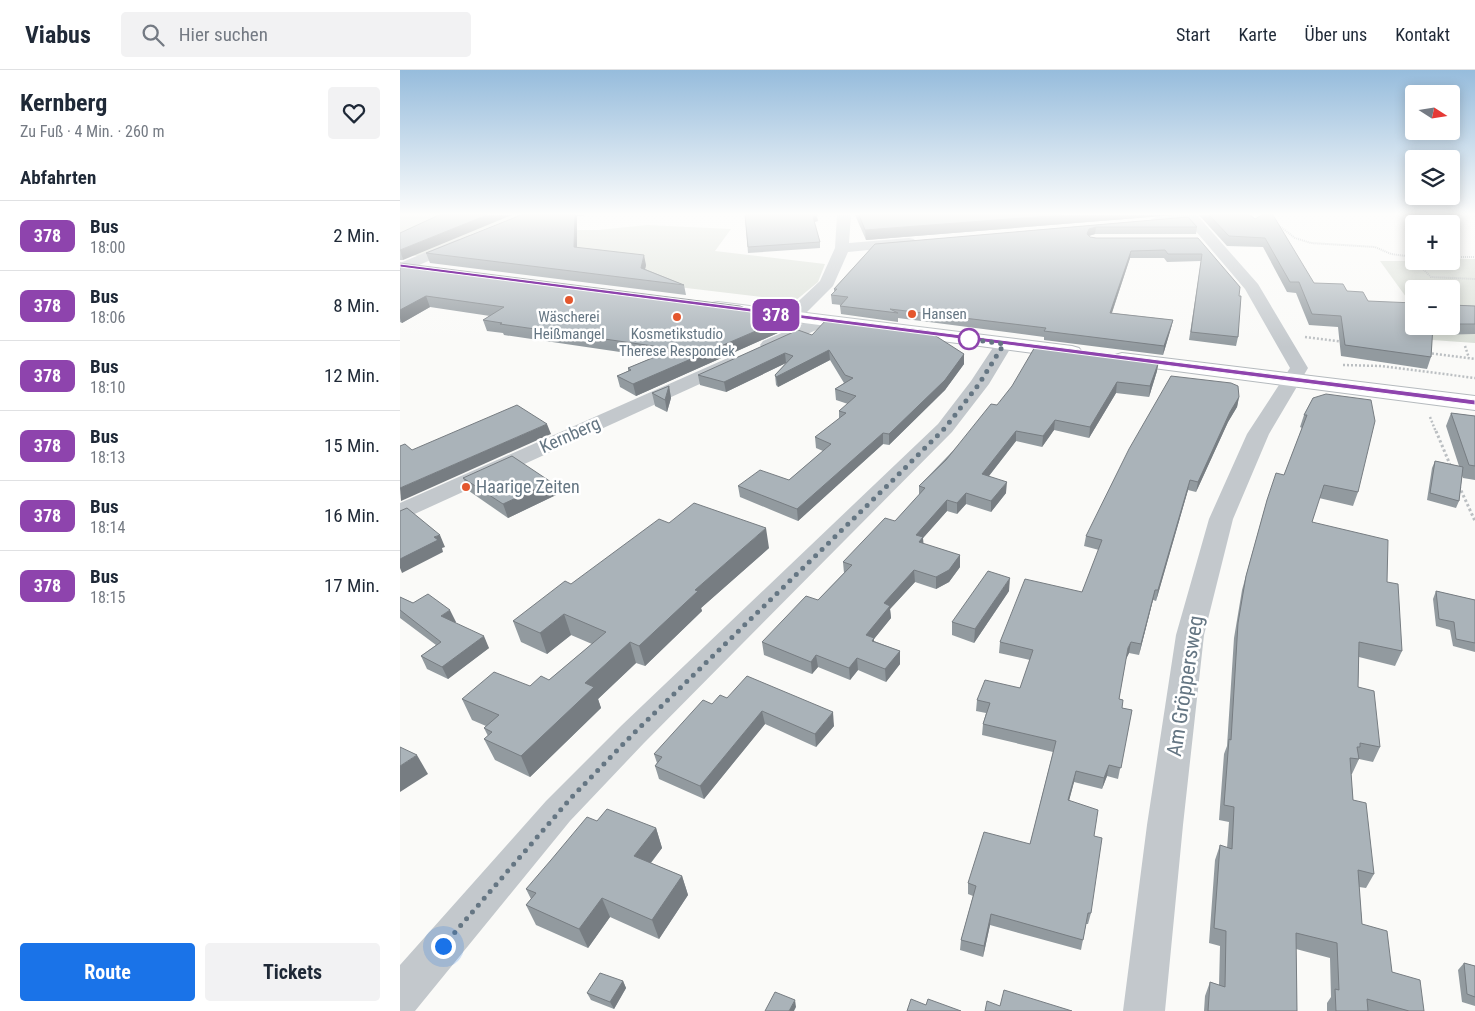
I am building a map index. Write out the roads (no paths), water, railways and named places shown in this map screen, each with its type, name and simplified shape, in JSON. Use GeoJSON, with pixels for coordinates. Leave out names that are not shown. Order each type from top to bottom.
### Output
{"type":"FeatureCollection","features":[{"type":"Feature","properties":{"kind":"main road"},"geometry":{"type":"LineString","coordinates":[[403,266],[442,271]]}},
{"type":"Feature","properties":{"kind":"main road"},"geometry":{"type":"LineString","coordinates":[[704,305],[1086,354]]}},
{"type":"Feature","properties":{"kind":"main road"},"geometry":{"type":"LineString","coordinates":[[1106,356],[1475,403]]}},
{"type":"Feature","properties":{"kind":"street"},"geometry":{"type":"LineString","coordinates":[[403,266],[420,259]]}},
{"type":"Feature","properties":{"kind":"street"},"geometry":{"type":"LineString","coordinates":[[792,317],[827,283],[837,259]]}},
{"type":"Feature","properties":{"kind":"street"},"geometry":{"type":"LineString","coordinates":[[1223,259],[1252,287],[1299,368],[1292,380]]}},
{"type":"Feature","properties":{"kind":"street","name":"Kernberg"},"geometry":{"type":"LineString","coordinates":[[400,512],[821,320]]}},
{"type":"Feature","properties":{"kind":"street"},"geometry":{"type":"LineString","coordinates":[[400,996],[558,811],[633,734],[945,428],[979,384],[1004,344]]}},
{"type":"Feature","properties":{"kind":"street","name":"Am Gröppersweg"},"geometry":{"type":"LineString","coordinates":[[1144,1011],[1165,825],[1190,635],[1221,519],[1258,434],[1292,380]]}},
{"type":"Feature","properties":{"kind":"place","name":"Wäscherei Heißmangel"},"geometry":{"type":"Point","coordinates":[569,300]}},
{"type":"Feature","properties":{"kind":"place","name":"Hansen"},"geometry":{"type":"Point","coordinates":[912,314]}},
{"type":"Feature","properties":{"kind":"place","name":"Kosmetikstudio Therese Respondek"},"geometry":{"type":"Point","coordinates":[677,317]}},
{"type":"Feature","properties":{"kind":"place","name":"Haarige Zeiten"},"geometry":{"type":"Point","coordinates":[466,487]}}]}
